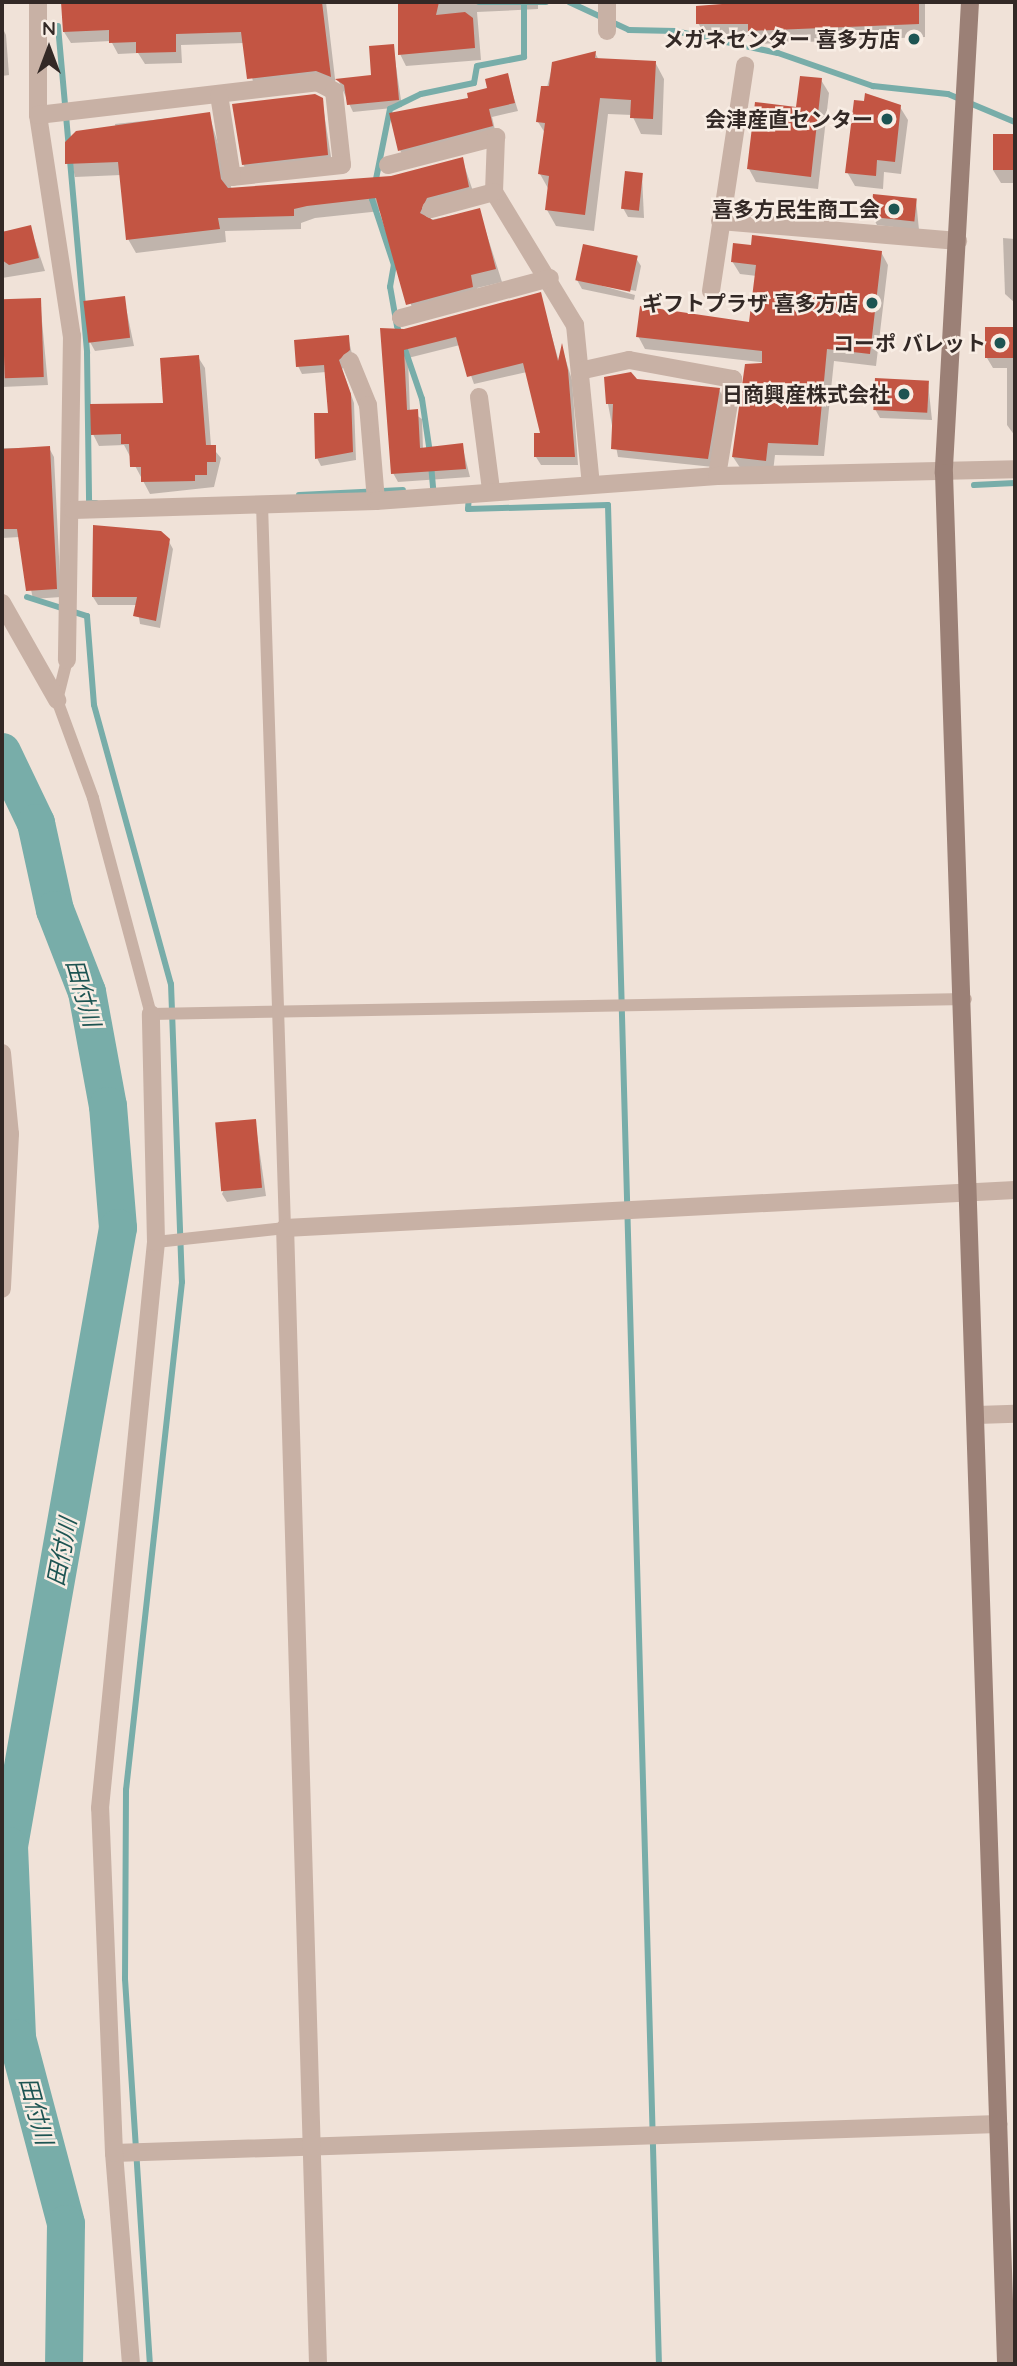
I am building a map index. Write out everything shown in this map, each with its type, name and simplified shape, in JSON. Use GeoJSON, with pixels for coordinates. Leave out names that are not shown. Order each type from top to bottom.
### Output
{"type":"FeatureCollection","features":[{"type":"Feature","properties":{"kind":"street"},"geometry":{"type":"LineString","coordinates":[[37,2],[38,115],[72,336],[73,510],[68,660]]}},
{"type":"Feature","properties":{"kind":"street"},"geometry":{"type":"LineString","coordinates":[[607,2],[607,31]]}},
{"type":"Feature","properties":{"kind":"street"},"geometry":{"type":"LineString","coordinates":[[970,2],[944,473],[966,999],[977,1415],[1007,2124],[1006,2364]]}},
{"type":"Feature","properties":{"kind":"street"},"geometry":{"type":"LineString","coordinates":[[711,291],[745,66]]}},
{"type":"Feature","properties":{"kind":"street"},"geometry":{"type":"LineString","coordinates":[[38,115],[219,95],[328,85],[337,103],[342,166],[232,177],[219,95]]}},
{"type":"Feature","properties":{"kind":"street"},"geometry":{"type":"LineString","coordinates":[[388,165],[496,136],[494,192],[550,278],[575,325],[584,370],[591,484]]}},
{"type":"Feature","properties":{"kind":"street"},"geometry":{"type":"LineString","coordinates":[[431,209],[494,192]]}},
{"type":"Feature","properties":{"kind":"street"},"geometry":{"type":"LineString","coordinates":[[720,221],[958,241]]}},
{"type":"Feature","properties":{"kind":"street"},"geometry":{"type":"LineString","coordinates":[[401,318],[550,278]]}},
{"type":"Feature","properties":{"kind":"street"},"geometry":{"type":"LineString","coordinates":[[584,370],[629,360],[733,379],[717,476]]}},
{"type":"Feature","properties":{"kind":"street"},"geometry":{"type":"LineString","coordinates":[[350,361],[369,405],[376,501]]}},
{"type":"Feature","properties":{"kind":"street"},"geometry":{"type":"LineString","coordinates":[[479,397],[491,490]]}},
{"type":"Feature","properties":{"kind":"street"},"geometry":{"type":"LineString","coordinates":[[73,510],[376,501],[491,490],[717,476],[944,473],[1015,469]]}},
{"type":"Feature","properties":{"kind":"street"},"geometry":{"type":"LineString","coordinates":[[2,603],[57,700]]}},
{"type":"Feature","properties":{"kind":"street"},"geometry":{"type":"LineString","coordinates":[[131,2364],[114,2153],[102,1746],[156,1242],[151,1014]]}},
{"type":"Feature","properties":{"kind":"street"},"geometry":{"type":"LineString","coordinates":[[2,1053],[10,1134],[2,1289]]}},
{"type":"Feature","properties":{"kind":"street"},"geometry":{"type":"LineString","coordinates":[[318,2364],[285,1228],[1015,1190]]}},
{"type":"Feature","properties":{"kind":"street"},"geometry":{"type":"LineString","coordinates":[[977,1415],[1015,1414]]}},
{"type":"Feature","properties":{"kind":"street"},"geometry":{"type":"LineString","coordinates":[[114,2153],[310,2144],[1007,2124]]}},
{"type":"Feature","properties":{"kind":"lane"},"geometry":{"type":"LineString","coordinates":[[156,1242],[285,1228],[275,1014],[261,506]]}},
{"type":"Feature","properties":{"kind":"lane"},"geometry":{"type":"LineString","coordinates":[[68,660],[57,700],[93,798],[151,1014],[275,1014],[966,999]]}},
{"type":"Feature","properties":{"kind":"building"},"geometry":{"type":"Polygon","coordinates":[[[61,2],[322,2],[331,77],[316,71],[247,79],[241,32],[176,34],[176,52],[136,53],[136,42],[109,43],[109,30],[63,32],[61,2]]]}},
{"type":"Feature","properties":{"kind":"building"},"geometry":{"type":"Polygon","coordinates":[[[398,2],[439,2],[436,15],[465,12],[473,18],[475,48],[398,55],[398,2]]]}},
{"type":"Feature","properties":{"kind":"building"},"geometry":{"type":"Polygon","coordinates":[[[748,2],[919,2],[919,24],[748,31],[748,24],[696,24],[696,6],[748,2]]]}},
{"type":"Feature","properties":{"kind":"building"},"geometry":{"type":"Polygon","coordinates":[[[394,44],[399,100],[347,105],[344,85],[335,79],[371,75],[369,46],[394,44]]]}},
{"type":"Feature","properties":{"kind":"building"},"geometry":{"type":"Polygon","coordinates":[[[596,51],[595,58],[656,61],[653,119],[630,118],[631,100],[600,98],[585,215],[545,210],[549,176],[538,174],[545,123],[536,122],[541,86],[549,86],[552,62],[596,51]]]}},
{"type":"Feature","properties":{"kind":"building"},"geometry":{"type":"Polygon","coordinates":[[[508,73],[515,103],[489,109],[493,126],[398,151],[389,113],[468,98],[467,93],[487,88],[485,79],[508,73]]]}},
{"type":"Feature","properties":{"kind":"building"},"geometry":{"type":"Polygon","coordinates":[[[800,76],[822,78],[811,177],[747,169],[755,102],[796,107],[800,76]]]}},
{"type":"Feature","properties":{"kind":"building"},"geometry":{"type":"Polygon","coordinates":[[[865,93],[901,105],[895,162],[877,160],[876,176],[845,173],[854,100],[864,101],[865,93]]]}},
{"type":"Feature","properties":{"kind":"building"},"geometry":{"type":"Polygon","coordinates":[[[315,94],[323,98],[328,155],[242,165],[232,104],[315,94]]]}},
{"type":"Feature","properties":{"kind":"building"},"geometry":{"type":"Polygon","coordinates":[[[210,112],[221,179],[228,188],[391,176],[463,157],[469,187],[427,198],[420,213],[433,220],[480,208],[496,269],[471,275],[473,287],[406,305],[376,198],[307,206],[294,209],[294,216],[218,218],[220,229],[126,240],[118,162],[65,164],[65,142],[76,131],[210,112]]]}},
{"type":"Feature","properties":{"kind":"building"},"geometry":{"type":"Polygon","coordinates":[[[993,134],[1015,134],[1015,170],[993,170],[993,134]]]}},
{"type":"Feature","properties":{"kind":"building"},"geometry":{"type":"Polygon","coordinates":[[[625,171],[643,173],[639,211],[621,209],[625,171]]]}},
{"type":"Feature","properties":{"kind":"building"},"geometry":{"type":"Polygon","coordinates":[[[873,194],[917,199],[914,221],[871,217],[873,194]]]}},
{"type":"Feature","properties":{"kind":"building"},"geometry":{"type":"Polygon","coordinates":[[[31,225],[39,258],[9,265],[2,260],[2,232],[31,225]]]}},
{"type":"Feature","properties":{"kind":"building"},"geometry":{"type":"Polygon","coordinates":[[[752,235],[882,251],[870,354],[827,349],[818,445],[768,443],[766,461],[732,457],[745,364],[762,363],[762,351],[636,337],[640,306],[749,322],[756,265],[731,262],[733,243],[751,245],[752,235]]]}},
{"type":"Feature","properties":{"kind":"building"},"geometry":{"type":"Polygon","coordinates":[[[583,244],[638,256],[630,292],[575,280],[583,244]]]}},
{"type":"Feature","properties":{"kind":"building"},"geometry":{"type":"Polygon","coordinates":[[[541,292],[558,361],[562,343],[568,370],[575,457],[534,457],[534,433],[540,433],[523,363],[467,377],[456,337],[404,350],[407,410],[418,409],[420,448],[463,443],[466,469],[391,474],[380,328],[404,329],[541,292]]]}},
{"type":"Feature","properties":{"kind":"building"},"geometry":{"type":"Polygon","coordinates":[[[125,296],[130,338],[88,343],[83,301],[125,296]]]}},
{"type":"Feature","properties":{"kind":"building"},"geometry":{"type":"Polygon","coordinates":[[[41,298],[44,377],[5,378],[2,299],[41,298]]]}},
{"type":"Feature","properties":{"kind":"building","name":"コーポ バレット"},"geometry":{"type":"Polygon","coordinates":[[[985,327],[1015,327],[1015,358],[985,358],[985,327]]]}},
{"type":"Feature","properties":{"kind":"building"},"geometry":{"type":"Polygon","coordinates":[[[349,335],[350,350],[339,360],[351,394],[353,452],[315,459],[314,413],[328,413],[324,365],[296,367],[294,340],[349,335]]]}},
{"type":"Feature","properties":{"kind":"building"},"geometry":{"type":"Polygon","coordinates":[[[199,355],[206,445],[216,445],[216,462],[207,462],[207,475],[195,475],[195,481],[141,482],[141,467],[130,467],[129,444],[121,444],[121,434],[91,435],[90,404],[163,403],[160,358],[199,355]]]}},
{"type":"Feature","properties":{"kind":"building"},"geometry":{"type":"Polygon","coordinates":[[[631,372],[637,379],[720,388],[708,459],[611,449],[613,404],[606,404],[604,377],[631,372]]]}},
{"type":"Feature","properties":{"kind":"building"},"geometry":{"type":"Polygon","coordinates":[[[875,378],[929,381],[927,413],[873,410],[875,378]]]}},
{"type":"Feature","properties":{"kind":"building"},"geometry":{"type":"Polygon","coordinates":[[[50,446],[57,589],[26,591],[17,529],[2,529],[2,449],[50,446]]]}},
{"type":"Feature","properties":{"kind":"building"},"geometry":{"type":"Polygon","coordinates":[[[93,525],[161,531],[170,539],[156,621],[133,616],[137,597],[92,597],[93,525]]]}},
{"type":"Feature","properties":{"kind":"building"},"geometry":{"type":"Polygon","coordinates":[[[256,1119],[262,1188],[221,1191],[215,1123],[256,1119]]]}},
{"type":"Feature","properties":{"kind":"waterway"},"geometry":{"type":"LineString","coordinates":[[479,2],[546,2]]}},
{"type":"Feature","properties":{"kind":"waterway"},"geometry":{"type":"LineString","coordinates":[[569,2],[629,30],[675,31],[778,53],[873,86],[948,94],[1015,122]]}},
{"type":"Feature","properties":{"kind":"waterway"},"geometry":{"type":"LineString","coordinates":[[430,453],[422,399],[397,326],[390,287],[394,265],[372,199],[390,109],[421,94],[474,83],[477,66],[524,57],[524,4]]}},
{"type":"Feature","properties":{"kind":"waterway"},"geometry":{"type":"LineString","coordinates":[[58,26],[87,353],[89,503],[96,503]]}},
{"type":"Feature","properties":{"kind":"waterway"},"geometry":{"type":"LineString","coordinates":[[431,464],[433,489]]}},
{"type":"Feature","properties":{"kind":"waterway"},"geometry":{"type":"LineString","coordinates":[[974,485],[1015,483]]}},
{"type":"Feature","properties":{"kind":"waterway"},"geometry":{"type":"LineString","coordinates":[[299,495],[403,490]]}},
{"type":"Feature","properties":{"kind":"waterway"},"geometry":{"type":"LineString","coordinates":[[469,495],[468,509],[608,505],[659,2364]]}},
{"type":"Feature","properties":{"kind":"waterway"},"geometry":{"type":"LineString","coordinates":[[27,597],[87,616],[94,705],[171,984],[182,1282],[126,1790],[125,1979],[150,2364]]}},
{"type":"Feature","properties":{"kind":"waterway","name":"田付川"},"geometry":{"type":"LineString","coordinates":[[2,752],[36,823],[55,910],[87,992],[108,1106],[118,1228],[9,1846],[17,2038],[66,2224],[64,2364]]}},
{"type":"Feature","properties":{"kind":"place","name":"メガネセンター 喜多方店"},"geometry":{"type":"Point","coordinates":[914,39]}},
{"type":"Feature","properties":{"kind":"place","name":"会津産直センター"},"geometry":{"type":"Point","coordinates":[887,119]}},
{"type":"Feature","properties":{"kind":"place","name":"喜多方民生商工会"},"geometry":{"type":"Point","coordinates":[894,209]}},
{"type":"Feature","properties":{"kind":"place","name":"ギフトプラザ 喜多方店"},"geometry":{"type":"Point","coordinates":[872,303]}},
{"type":"Feature","properties":{"kind":"place","name":"コーポ バレット"},"geometry":{"type":"Point","coordinates":[1000,343]}},
{"type":"Feature","properties":{"kind":"place","name":"日商興産株式会社"},"geometry":{"type":"Point","coordinates":[904,394]}}]}
